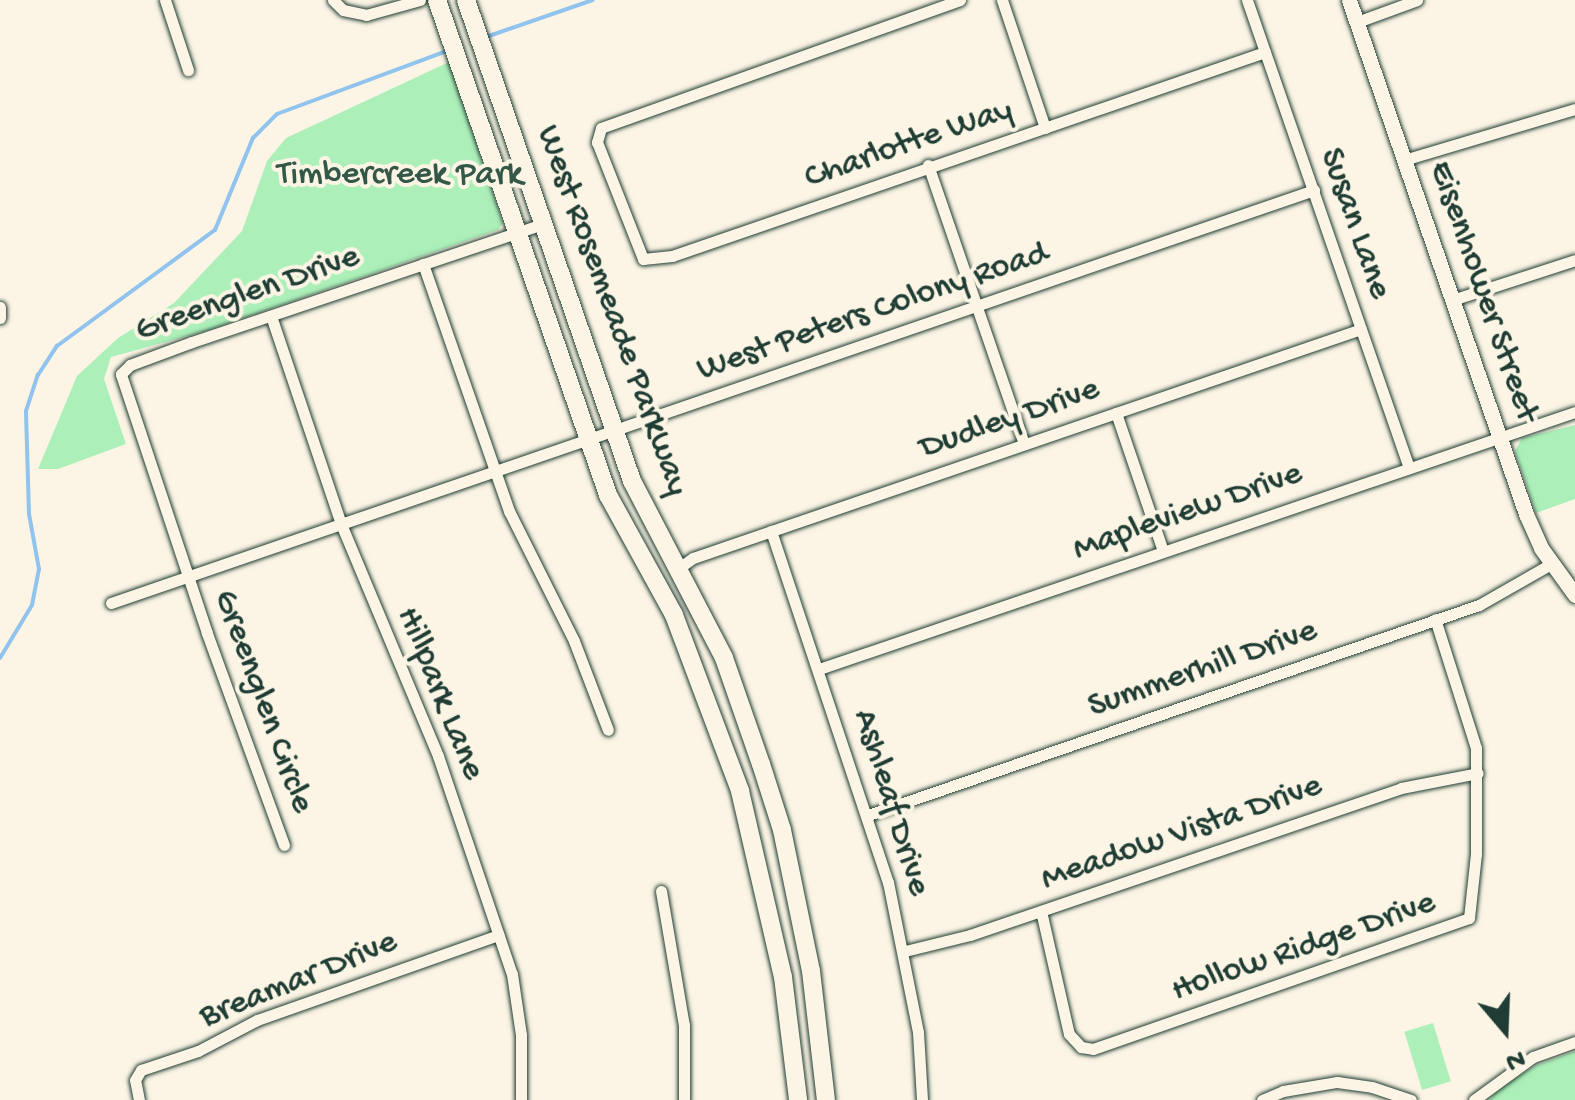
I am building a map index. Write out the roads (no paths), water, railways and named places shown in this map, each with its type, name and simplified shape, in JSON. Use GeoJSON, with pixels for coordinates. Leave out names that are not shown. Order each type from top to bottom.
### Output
{"type":"FeatureCollection","features":[{"type":"Feature","properties":{"kind":"main road","name":"West Rosemeade Parkway"},"geometry":{"type":"LineString","coordinates":[[466,0],[632,481],[724,658],[782,830],[816,997],[826,1100]]}},
{"type":"Feature","properties":{"kind":"main road","name":"West Rosemeade Parkway"},"geometry":{"type":"LineString","coordinates":[[438,4],[588,440],[622,528],[688,649],[740,791],[783,977],[798,1100]]}},
{"type":"Feature","properties":{"kind":"street"},"geometry":{"type":"LineString","coordinates":[[165,0],[188,70]]}},
{"type":"Feature","properties":{"kind":"street"},"geometry":{"type":"LineString","coordinates":[[333,0],[344,10],[366,15],[420,0]]}},
{"type":"Feature","properties":{"kind":"street","name":"Charlotte Way"},"geometry":{"type":"LineString","coordinates":[[960,0],[600,128],[597,142],[635,248],[643,259],[656,260],[1265,52]]}},
{"type":"Feature","properties":{"kind":"street"},"geometry":{"type":"LineString","coordinates":[[1002,0],[1044,128]]}},
{"type":"Feature","properties":{"kind":"street","name":"Susan Lane"},"geometry":{"type":"LineString","coordinates":[[1247,0],[1408,466]]}},
{"type":"Feature","properties":{"kind":"street","name":"Eisenhower Street"},"geometry":{"type":"LineString","coordinates":[[1349,0],[1526,514],[1550,564],[1575,595]]}},
{"type":"Feature","properties":{"kind":"street"},"geometry":{"type":"LineString","coordinates":[[1356,22],[1417,0]]}},
{"type":"Feature","properties":{"kind":"street"},"geometry":{"type":"LineString","coordinates":[[1404,160],[1575,108]]}},
{"type":"Feature","properties":{"kind":"street"},"geometry":{"type":"LineString","coordinates":[[928,166],[1024,444]]}},
{"type":"Feature","properties":{"kind":"street","name":"West Peters Colony Road"},"geometry":{"type":"LineString","coordinates":[[111,604],[1314,190]]}},
{"type":"Feature","properties":{"kind":"street","name":"Greenglen Drive"},"geometry":{"type":"LineString","coordinates":[[188,578],[121,374],[130,365],[543,224]]}},
{"type":"Feature","properties":{"kind":"street"},"geometry":{"type":"LineString","coordinates":[[1452,300],[1575,260]]}},
{"type":"Feature","properties":{"kind":"street"},"geometry":{"type":"LineString","coordinates":[[423,264],[519,535],[574,641],[608,730]]}},
{"type":"Feature","properties":{"kind":"street"},"geometry":{"type":"LineString","coordinates":[[0,307],[0,317]]}},
{"type":"Feature","properties":{"kind":"street","name":"Hillpark Lane"},"geometry":{"type":"LineString","coordinates":[[271,316],[341,524],[438,756],[499,935],[518,997],[521,1100]]}},
{"type":"Feature","properties":{"kind":"street","name":"Dudley Drive"},"geometry":{"type":"LineString","coordinates":[[679,568],[693,558],[1361,329]]}},
{"type":"Feature","properties":{"kind":"street","name":"Mapleview Drive"},"geometry":{"type":"LineString","coordinates":[[819,669],[1575,412]]}},
{"type":"Feature","properties":{"kind":"street"},"geometry":{"type":"LineString","coordinates":[[1116,414],[1163,551]]}},
{"type":"Feature","properties":{"kind":"street","name":"Ashleaf Drive"},"geometry":{"type":"LineString","coordinates":[[771,531],[868,814],[905,951],[918,1032],[922,1100]]}},
{"type":"Feature","properties":{"kind":"street","name":"Summerhill Drive"},"geometry":{"type":"LineString","coordinates":[[868,814],[1498,596],[1550,564]]}},
{"type":"Feature","properties":{"kind":"street","name":"Greenglen Circle"},"geometry":{"type":"LineString","coordinates":[[188,578],[284,845]]}},
{"type":"Feature","properties":{"kind":"street","name":"Hollow Ridge Drive"},"geometry":{"type":"LineString","coordinates":[[1041,912],[1069,1034],[1081,1047],[1093,1049],[1469,918],[1476,854],[1478,773],[1472,732],[1435,619]]}},
{"type":"Feature","properties":{"kind":"street","name":"Meadow Vista Drive"},"geometry":{"type":"LineString","coordinates":[[905,951],[942,944],[1041,912],[1401,788],[1478,773]]}},
{"type":"Feature","properties":{"kind":"street"},"geometry":{"type":"LineString","coordinates":[[661,891],[684,1025],[684,1100]]}},
{"type":"Feature","properties":{"kind":"street","name":"Breamar Drive"},"geometry":{"type":"LineString","coordinates":[[137,1096],[134,1080],[140,1070],[198,1051],[257,1020],[499,935]]}},
{"type":"Feature","properties":{"kind":"street"},"geometry":{"type":"LineString","coordinates":[[1474,1100],[1533,1057],[1575,1042]]}},
{"type":"Feature","properties":{"kind":"street"},"geometry":{"type":"LineString","coordinates":[[1262,1100],[1282,1091],[1337,1082],[1372,1086],[1411,1100]]}},
{"type":"Feature","properties":{"kind":"waterway"},"geometry":{"type":"LineString","coordinates":[[483,38],[593,0]]}},
{"type":"Feature","properties":{"kind":"waterway"},"geometry":{"type":"LineString","coordinates":[[0,658],[32,605],[39,569],[29,514],[26,411],[38,375],[57,346],[215,230],[253,138],[277,114],[446,51]]}},
{"type":"Feature","properties":{"kind":"park label","name":"Timbercreek Park"},"geometry":{"type":"Point","coordinates":[400,176]}}]}
